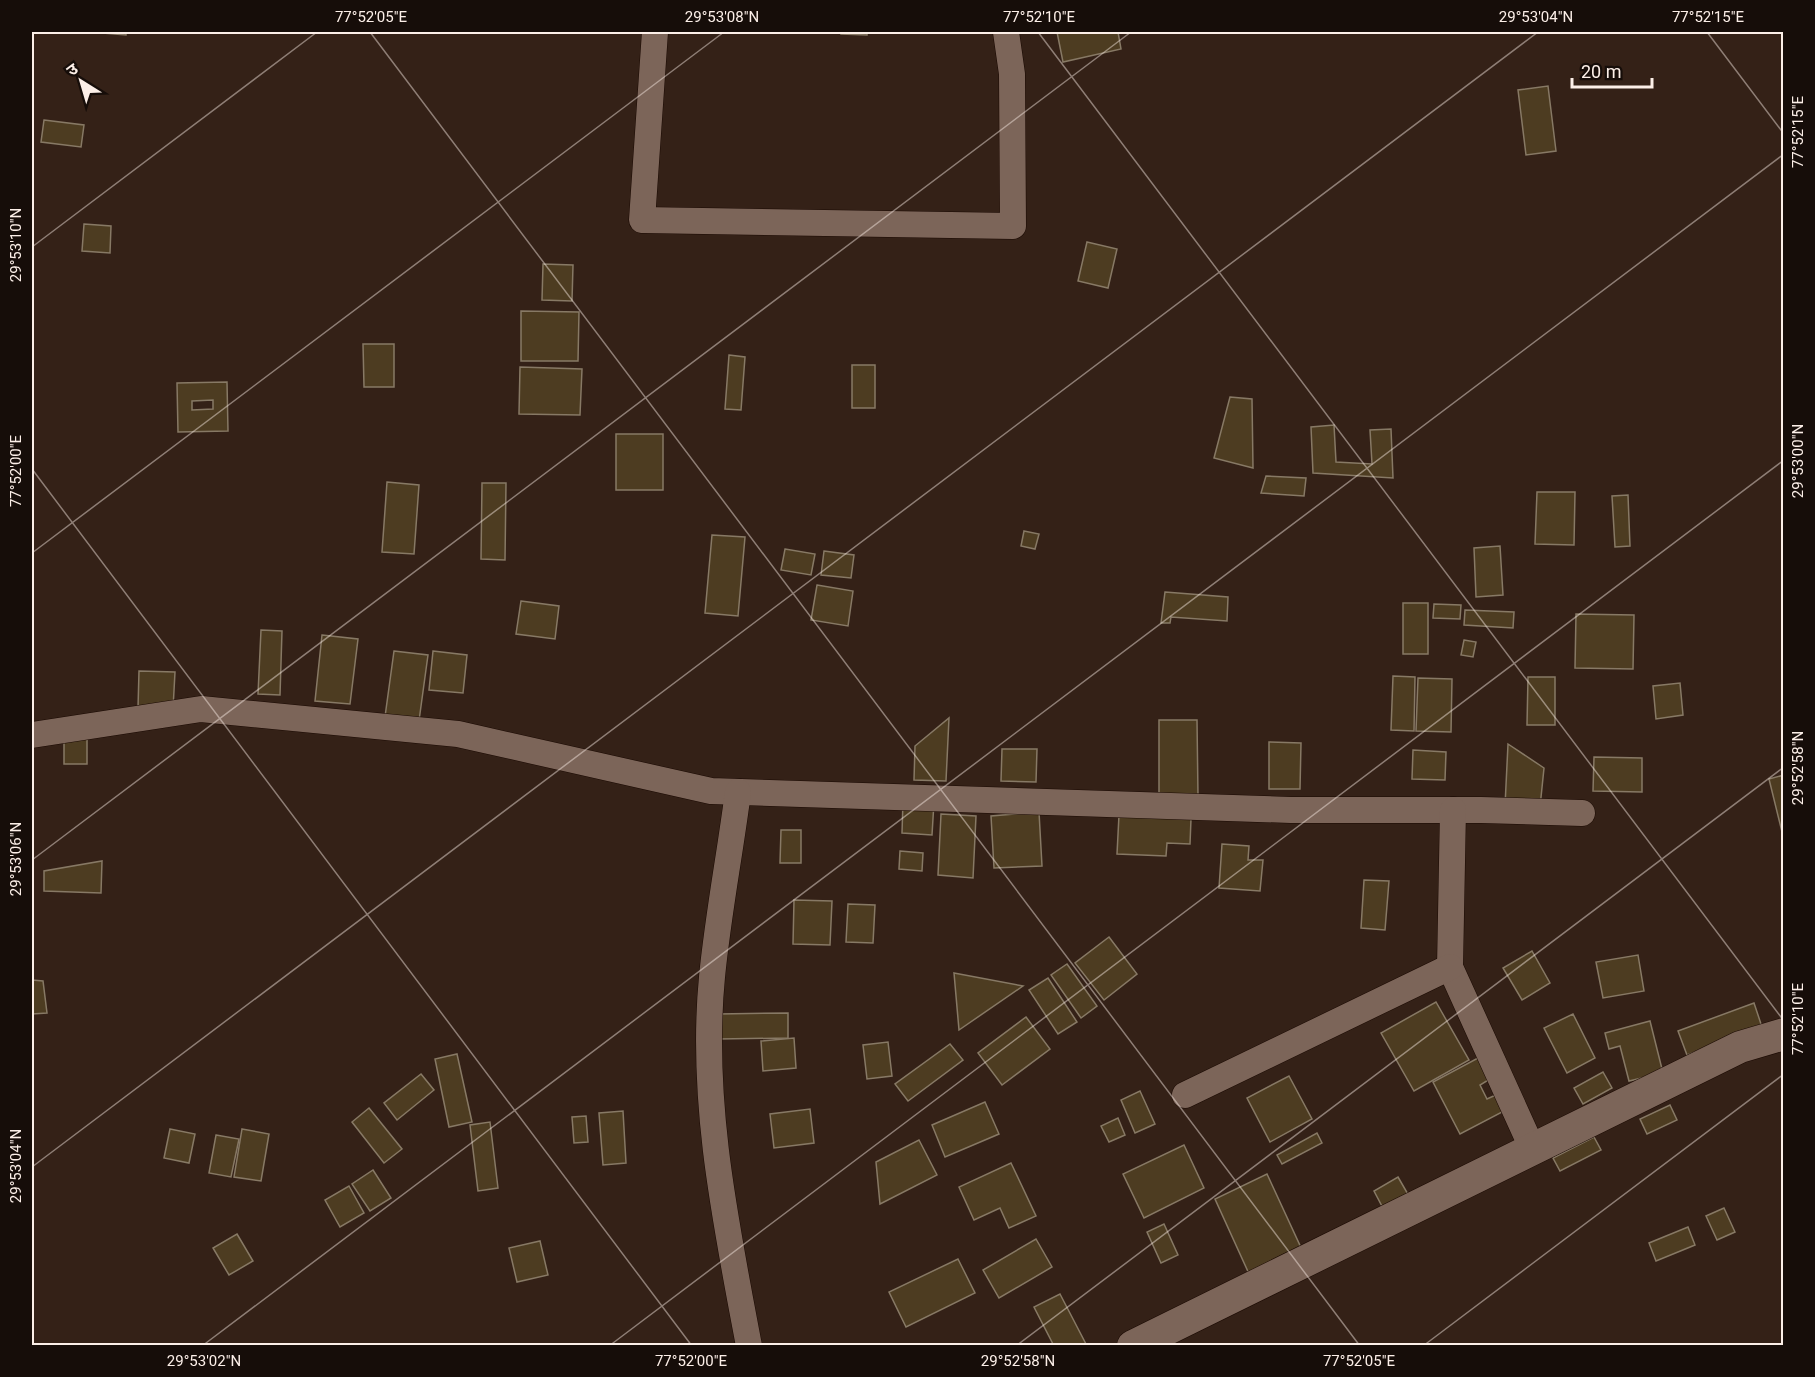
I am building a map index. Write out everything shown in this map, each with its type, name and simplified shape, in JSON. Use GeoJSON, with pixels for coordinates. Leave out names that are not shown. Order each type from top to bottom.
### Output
{"type":"FeatureCollection","features":[{"type":"Feature","properties":{"kind":"street"},"geometry":{"type":"LineString","coordinates":[[655,32],[642,220],[1013,226],[1012,74],[1006,32]]}},
{"type":"Feature","properties":{"kind":"street"},"geometry":{"type":"LineString","coordinates":[[32,735],[201,709],[458,734],[711,791],[1291,810],[1582,813]]}},
{"type":"Feature","properties":{"kind":"street"},"geometry":{"type":"LineString","coordinates":[[738,792],[712,978],[710,1072],[717,1177],[749,1346]]}},
{"type":"Feature","properties":{"kind":"street"},"geometry":{"type":"LineString","coordinates":[[1453,810],[1450,967],[1533,1150]]}},
{"type":"Feature","properties":{"kind":"street"},"geometry":{"type":"LineString","coordinates":[[1185,1095],[1450,967]]}},
{"type":"Feature","properties":{"kind":"street"},"geometry":{"type":"LineString","coordinates":[[1132,1346],[1740,1047],[1784,1034]]}},
{"type":"Feature","properties":{"kind":"building"},"geometry":{"type":"Polygon","coordinates":[[[90,32],[126,32],[126,35],[90,32]]]}},
{"type":"Feature","properties":{"kind":"building"},"geometry":{"type":"Polygon","coordinates":[[[841,32],[867,32],[867,35],[841,34],[841,32]]]}},
{"type":"Feature","properties":{"kind":"building"},"geometry":{"type":"Polygon","coordinates":[[[1057,32],[1118,32],[1121,49],[1063,62],[1057,32]]]}},
{"type":"Feature","properties":{"kind":"building"},"geometry":{"type":"Polygon","coordinates":[[[1548,86],[1556,151],[1526,155],[1518,90],[1548,86]]]}},
{"type":"Feature","properties":{"kind":"building"},"geometry":{"type":"Polygon","coordinates":[[[44,120],[84,125],[81,147],[41,142],[44,120]]]}},
{"type":"Feature","properties":{"kind":"building"},"geometry":{"type":"Polygon","coordinates":[[[84,224],[111,226],[110,253],[82,251],[84,224]]]}},
{"type":"Feature","properties":{"kind":"building"},"geometry":{"type":"Polygon","coordinates":[[[1087,242],[1117,249],[1108,288],[1078,281],[1087,242]]]}},
{"type":"Feature","properties":{"kind":"building"},"geometry":{"type":"Polygon","coordinates":[[[543,264],[573,265],[572,301],[542,300],[543,264]]]}},
{"type":"Feature","properties":{"kind":"building"},"geometry":{"type":"Polygon","coordinates":[[[521,311],[579,312],[578,361],[521,361],[521,311]]]}},
{"type":"Feature","properties":{"kind":"building"},"geometry":{"type":"Polygon","coordinates":[[[363,344],[394,344],[394,387],[364,387],[363,344]]]}},
{"type":"Feature","properties":{"kind":"building"},"geometry":{"type":"Polygon","coordinates":[[[729,355],[745,357],[741,410],[725,409],[729,355]]]}},
{"type":"Feature","properties":{"kind":"building"},"geometry":{"type":"Polygon","coordinates":[[[852,365],[875,365],[875,408],[852,408],[852,365]]]}},
{"type":"Feature","properties":{"kind":"building"},"geometry":{"type":"Polygon","coordinates":[[[520,367],[582,369],[580,415],[519,414],[520,367]]]}},
{"type":"Feature","properties":{"kind":"building"},"geometry":{"type":"Polygon","coordinates":[[[227,382],[228,431],[178,432],[177,383],[227,382]],[[213,400],[192,401],[192,410],[213,409],[213,400]]]}},
{"type":"Feature","properties":{"kind":"building"},"geometry":{"type":"Polygon","coordinates":[[[1230,397],[1252,399],[1253,468],[1214,458],[1230,397]]]}},
{"type":"Feature","properties":{"kind":"building"},"geometry":{"type":"Polygon","coordinates":[[[1334,425],[1336,462],[1372,464],[1370,430],[1391,429],[1393,478],[1313,473],[1311,427],[1334,425]]]}},
{"type":"Feature","properties":{"kind":"building"},"geometry":{"type":"Polygon","coordinates":[[[616,434],[663,434],[663,490],[616,490],[616,434]]]}},
{"type":"Feature","properties":{"kind":"building"},"geometry":{"type":"Polygon","coordinates":[[[1266,476],[1306,478],[1304,496],[1261,493],[1266,476]]]}},
{"type":"Feature","properties":{"kind":"building"},"geometry":{"type":"Polygon","coordinates":[[[387,482],[419,485],[414,554],[382,552],[387,482]]]}},
{"type":"Feature","properties":{"kind":"building"},"geometry":{"type":"Polygon","coordinates":[[[482,483],[506,483],[505,560],[481,559],[482,483]]]}},
{"type":"Feature","properties":{"kind":"building"},"geometry":{"type":"Polygon","coordinates":[[[1537,492],[1575,492],[1574,545],[1535,544],[1537,492]]]}},
{"type":"Feature","properties":{"kind":"building"},"geometry":{"type":"Polygon","coordinates":[[[1628,495],[1630,546],[1615,547],[1612,496],[1628,495]]]}},
{"type":"Feature","properties":{"kind":"building"},"geometry":{"type":"Polygon","coordinates":[[[1024,531],[1039,534],[1035,549],[1021,546],[1024,531]]]}},
{"type":"Feature","properties":{"kind":"building"},"geometry":{"type":"Polygon","coordinates":[[[712,535],[745,537],[738,616],[705,613],[712,535]]]}},
{"type":"Feature","properties":{"kind":"building"},"geometry":{"type":"Polygon","coordinates":[[[1500,546],[1503,595],[1476,597],[1474,548],[1500,546]]]}},
{"type":"Feature","properties":{"kind":"building"},"geometry":{"type":"Polygon","coordinates":[[[785,549],[815,554],[811,575],[781,570],[785,549]]]}},
{"type":"Feature","properties":{"kind":"building"},"geometry":{"type":"Polygon","coordinates":[[[824,551],[854,555],[851,578],[821,575],[824,551]]]}},
{"type":"Feature","properties":{"kind":"building"},"geometry":{"type":"Polygon","coordinates":[[[817,585],[853,591],[848,626],[811,620],[817,585]]]}},
{"type":"Feature","properties":{"kind":"building"},"geometry":{"type":"Polygon","coordinates":[[[1165,592],[1228,597],[1227,621],[1171,617],[1170,623],[1161,623],[1165,592]]]}},
{"type":"Feature","properties":{"kind":"building"},"geometry":{"type":"Polygon","coordinates":[[[521,601],[559,606],[555,639],[516,634],[521,601]]]}},
{"type":"Feature","properties":{"kind":"building"},"geometry":{"type":"Polygon","coordinates":[[[1403,603],[1428,603],[1428,654],[1403,654],[1403,603]]]}},
{"type":"Feature","properties":{"kind":"building"},"geometry":{"type":"Polygon","coordinates":[[[1434,604],[1461,605],[1460,619],[1433,618],[1434,604]]]}},
{"type":"Feature","properties":{"kind":"building"},"geometry":{"type":"Polygon","coordinates":[[[1465,610],[1514,612],[1513,628],[1464,625],[1465,610]]]}},
{"type":"Feature","properties":{"kind":"building"},"geometry":{"type":"Polygon","coordinates":[[[1576,614],[1634,615],[1633,669],[1575,668],[1576,614]]]}},
{"type":"Feature","properties":{"kind":"building"},"geometry":{"type":"Polygon","coordinates":[[[261,630],[282,631],[280,695],[258,694],[261,630]]]}},
{"type":"Feature","properties":{"kind":"building"},"geometry":{"type":"Polygon","coordinates":[[[322,635],[358,639],[350,704],[315,701],[322,635]]]}},
{"type":"Feature","properties":{"kind":"building"},"geometry":{"type":"Polygon","coordinates":[[[1464,640],[1476,642],[1473,657],[1461,655],[1464,640]]]}},
{"type":"Feature","properties":{"kind":"building"},"geometry":{"type":"Polygon","coordinates":[[[394,651],[428,655],[418,728],[384,724],[394,651]]]}},
{"type":"Feature","properties":{"kind":"building"},"geometry":{"type":"Polygon","coordinates":[[[433,651],[467,655],[463,693],[429,690],[433,651]]]}},
{"type":"Feature","properties":{"kind":"building"},"geometry":{"type":"Polygon","coordinates":[[[139,671],[175,672],[173,709],[138,708],[139,671]]]}},
{"type":"Feature","properties":{"kind":"building"},"geometry":{"type":"Polygon","coordinates":[[[1393,676],[1415,677],[1414,731],[1391,730],[1393,676]]]}},
{"type":"Feature","properties":{"kind":"building"},"geometry":{"type":"Polygon","coordinates":[[[1528,677],[1555,677],[1555,725],[1527,725],[1528,677]]]}},
{"type":"Feature","properties":{"kind":"building"},"geometry":{"type":"Polygon","coordinates":[[[1418,678],[1452,679],[1451,732],[1416,731],[1418,678]]]}},
{"type":"Feature","properties":{"kind":"building"},"geometry":{"type":"Polygon","coordinates":[[[1680,683],[1683,715],[1656,719],[1653,686],[1680,683]]]}},
{"type":"Feature","properties":{"kind":"building"},"geometry":{"type":"Polygon","coordinates":[[[949,718],[946,781],[914,780],[915,746],[949,718]]]}},
{"type":"Feature","properties":{"kind":"building"},"geometry":{"type":"Polygon","coordinates":[[[1159,720],[1197,720],[1198,796],[1159,797],[1159,720]]]}},
{"type":"Feature","properties":{"kind":"building"},"geometry":{"type":"Polygon","coordinates":[[[64,733],[87,733],[87,764],[64,764],[64,733]]]}},
{"type":"Feature","properties":{"kind":"building"},"geometry":{"type":"Polygon","coordinates":[[[1269,742],[1301,743],[1300,789],[1269,789],[1269,742]]]}},
{"type":"Feature","properties":{"kind":"building"},"geometry":{"type":"Polygon","coordinates":[[[1508,744],[1544,768],[1540,807],[1505,806],[1508,744]]]}},
{"type":"Feature","properties":{"kind":"building"},"geometry":{"type":"Polygon","coordinates":[[[1002,749],[1037,749],[1036,782],[1001,781],[1002,749]]]}},
{"type":"Feature","properties":{"kind":"building"},"geometry":{"type":"Polygon","coordinates":[[[1413,750],[1446,752],[1445,780],[1412,779],[1413,750]]]}},
{"type":"Feature","properties":{"kind":"building"},"geometry":{"type":"Polygon","coordinates":[[[1594,757],[1642,758],[1642,792],[1593,791],[1594,757]]]}},
{"type":"Feature","properties":{"kind":"building"},"geometry":{"type":"Polygon","coordinates":[[[1784,775],[1784,836],[1783,836],[1769,779],[1784,775]]]}},
{"type":"Feature","properties":{"kind":"building"},"geometry":{"type":"Polygon","coordinates":[[[903,801],[934,802],[932,835],[902,833],[903,801]]]}},
{"type":"Feature","properties":{"kind":"building"},"geometry":{"type":"Polygon","coordinates":[[[1039,812],[1042,866],[994,868],[991,816],[1039,812]]]}},
{"type":"Feature","properties":{"kind":"building"},"geometry":{"type":"Polygon","coordinates":[[[941,814],[976,816],[973,878],[938,875],[941,814]]]}},
{"type":"Feature","properties":{"kind":"building"},"geometry":{"type":"Polygon","coordinates":[[[1119,815],[1191,819],[1190,844],[1167,843],[1166,856],[1117,854],[1119,815]]]}},
{"type":"Feature","properties":{"kind":"building"},"geometry":{"type":"Polygon","coordinates":[[[781,830],[801,830],[801,863],[780,863],[781,830]]]}},
{"type":"Feature","properties":{"kind":"building"},"geometry":{"type":"Polygon","coordinates":[[[1222,844],[1249,846],[1248,860],[1263,860],[1260,891],[1219,888],[1222,844]]]}},
{"type":"Feature","properties":{"kind":"building"},"geometry":{"type":"Polygon","coordinates":[[[900,851],[923,853],[922,871],[899,869],[900,851]]]}},
{"type":"Feature","properties":{"kind":"building"},"geometry":{"type":"Polygon","coordinates":[[[102,861],[101,893],[44,891],[44,871],[102,861]]]}},
{"type":"Feature","properties":{"kind":"building"},"geometry":{"type":"Polygon","coordinates":[[[1364,880],[1389,881],[1385,930],[1361,928],[1364,880]]]}},
{"type":"Feature","properties":{"kind":"building"},"geometry":{"type":"Polygon","coordinates":[[[794,900],[832,901],[830,945],[793,944],[794,900]]]}},
{"type":"Feature","properties":{"kind":"building"},"geometry":{"type":"Polygon","coordinates":[[[848,904],[875,905],[873,943],[846,942],[848,904]]]}},
{"type":"Feature","properties":{"kind":"building"},"geometry":{"type":"Polygon","coordinates":[[[1109,937],[1137,974],[1104,1000],[1075,963],[1109,937]]]}},
{"type":"Feature","properties":{"kind":"building"},"geometry":{"type":"Polygon","coordinates":[[[1532,951],[1550,983],[1522,1000],[1503,968],[1532,951]]]}},
{"type":"Feature","properties":{"kind":"building"},"geometry":{"type":"Polygon","coordinates":[[[1638,955],[1644,991],[1603,998],[1596,962],[1638,955]]]}},
{"type":"Feature","properties":{"kind":"building"},"geometry":{"type":"Polygon","coordinates":[[[1067,964],[1097,1006],[1081,1018],[1051,975],[1067,964]]]}},
{"type":"Feature","properties":{"kind":"building"},"geometry":{"type":"Polygon","coordinates":[[[954,973],[1023,986],[959,1030],[954,973]]]}},
{"type":"Feature","properties":{"kind":"building"},"geometry":{"type":"Polygon","coordinates":[[[1048,978],[1077,1022],[1058,1034],[1029,990],[1048,978]]]}},
{"type":"Feature","properties":{"kind":"building"},"geometry":{"type":"Polygon","coordinates":[[[32,980],[43,981],[47,1013],[32,1014],[32,980]]]}},
{"type":"Feature","properties":{"kind":"building"},"geometry":{"type":"Polygon","coordinates":[[[1436,1002],[1469,1060],[1414,1091],[1381,1033],[1436,1002]]]}},
{"type":"Feature","properties":{"kind":"building"},"geometry":{"type":"Polygon","coordinates":[[[1754,1003],[1762,1027],[1687,1055],[1678,1031],[1754,1003]]]}},
{"type":"Feature","properties":{"kind":"building"},"geometry":{"type":"Polygon","coordinates":[[[788,1013],[788,1038],[719,1039],[718,1014],[788,1013]]]}},
{"type":"Feature","properties":{"kind":"building"},"geometry":{"type":"Polygon","coordinates":[[[1573,1014],[1595,1058],[1567,1073],[1544,1028],[1573,1014]]]}},
{"type":"Feature","properties":{"kind":"building"},"geometry":{"type":"Polygon","coordinates":[[[1026,1017],[1050,1049],[1002,1085],[978,1053],[1026,1017]]]}},
{"type":"Feature","properties":{"kind":"building"},"geometry":{"type":"Polygon","coordinates":[[[1650,1021],[1663,1073],[1629,1081],[1620,1046],[1609,1049],[1605,1033],[1650,1021]]]}},
{"type":"Feature","properties":{"kind":"building"},"geometry":{"type":"Polygon","coordinates":[[[794,1038],[796,1068],[763,1071],[761,1041],[794,1038]]]}},
{"type":"Feature","properties":{"kind":"building"},"geometry":{"type":"Polygon","coordinates":[[[888,1042],[892,1076],[867,1079],[863,1045],[888,1042]]]}},
{"type":"Feature","properties":{"kind":"building"},"geometry":{"type":"Polygon","coordinates":[[[950,1044],[963,1060],[908,1101],[895,1084],[950,1044]]]}},
{"type":"Feature","properties":{"kind":"building"},"geometry":{"type":"Polygon","coordinates":[[[457,1054],[472,1122],[449,1127],[435,1059],[457,1054]]]}},
{"type":"Feature","properties":{"kind":"building"},"geometry":{"type":"Polygon","coordinates":[[[1478,1058],[1490,1079],[1480,1085],[1487,1099],[1498,1094],[1506,1110],[1460,1134],[1433,1082],[1478,1058]]]}},
{"type":"Feature","properties":{"kind":"building"},"geometry":{"type":"Polygon","coordinates":[[[1603,1072],[1612,1088],[1583,1104],[1574,1088],[1603,1072]]]}},
{"type":"Feature","properties":{"kind":"building"},"geometry":{"type":"Polygon","coordinates":[[[421,1074],[434,1090],[397,1120],[384,1103],[421,1074]]]}},
{"type":"Feature","properties":{"kind":"building"},"geometry":{"type":"Polygon","coordinates":[[[1289,1076],[1312,1119],[1270,1142],[1247,1098],[1289,1076]]]}},
{"type":"Feature","properties":{"kind":"building"},"geometry":{"type":"Polygon","coordinates":[[[1140,1091],[1155,1124],[1135,1133],[1121,1100],[1140,1091]]]}},
{"type":"Feature","properties":{"kind":"building"},"geometry":{"type":"Polygon","coordinates":[[[985,1102],[999,1134],[945,1157],[932,1125],[985,1102]]]}},
{"type":"Feature","properties":{"kind":"building"},"geometry":{"type":"Polygon","coordinates":[[[1670,1105],[1677,1120],[1647,1134],[1640,1119],[1670,1105]]]}},
{"type":"Feature","properties":{"kind":"building"},"geometry":{"type":"Polygon","coordinates":[[[369,1108],[402,1149],[384,1163],[352,1122],[369,1108]]]}},
{"type":"Feature","properties":{"kind":"building"},"geometry":{"type":"Polygon","coordinates":[[[810,1109],[814,1143],[774,1148],[770,1114],[810,1109]]]}},
{"type":"Feature","properties":{"kind":"building"},"geometry":{"type":"Polygon","coordinates":[[[623,1111],[626,1163],[603,1165],[599,1113],[623,1111]]]}},
{"type":"Feature","properties":{"kind":"building"},"geometry":{"type":"Polygon","coordinates":[[[586,1116],[588,1142],[574,1143],[572,1117],[586,1116]]]}},
{"type":"Feature","properties":{"kind":"building"},"geometry":{"type":"Polygon","coordinates":[[[1118,1118],[1125,1135],[1109,1142],[1101,1126],[1118,1118]]]}},
{"type":"Feature","properties":{"kind":"building"},"geometry":{"type":"Polygon","coordinates":[[[490,1122],[498,1188],[478,1191],[470,1125],[490,1122]]]}},
{"type":"Feature","properties":{"kind":"building"},"geometry":{"type":"Polygon","coordinates":[[[170,1129],[195,1134],[189,1163],[164,1158],[170,1129]]]}},
{"type":"Feature","properties":{"kind":"building"},"geometry":{"type":"Polygon","coordinates":[[[242,1129],[269,1134],[261,1181],[234,1177],[242,1129]]]}},
{"type":"Feature","properties":{"kind":"building"},"geometry":{"type":"Polygon","coordinates":[[[1317,1133],[1322,1143],[1282,1164],[1277,1155],[1317,1133]]]}},
{"type":"Feature","properties":{"kind":"building"},"geometry":{"type":"Polygon","coordinates":[[[216,1135],[239,1139],[231,1177],[209,1173],[216,1135]]]}},
{"type":"Feature","properties":{"kind":"building"},"geometry":{"type":"Polygon","coordinates":[[[1594,1137],[1601,1150],[1560,1171],[1553,1158],[1594,1137]]]}},
{"type":"Feature","properties":{"kind":"building"},"geometry":{"type":"Polygon","coordinates":[[[919,1140],[937,1175],[880,1204],[876,1162],[919,1140]]]}},
{"type":"Feature","properties":{"kind":"building"},"geometry":{"type":"Polygon","coordinates":[[[1184,1145],[1204,1188],[1144,1218],[1123,1174],[1184,1145]]]}},
{"type":"Feature","properties":{"kind":"building"},"geometry":{"type":"Polygon","coordinates":[[[1011,1163],[1036,1216],[1009,1228],[1000,1208],[974,1220],[959,1187],[1011,1163]]]}},
{"type":"Feature","properties":{"kind":"building"},"geometry":{"type":"Polygon","coordinates":[[[373,1170],[391,1198],[370,1211],[352,1184],[373,1170]]]}},
{"type":"Feature","properties":{"kind":"building"},"geometry":{"type":"Polygon","coordinates":[[[1267,1174],[1303,1252],[1250,1276],[1215,1199],[1267,1174]]]}},
{"type":"Feature","properties":{"kind":"building"},"geometry":{"type":"Polygon","coordinates":[[[1398,1177],[1409,1196],[1384,1210],[1374,1191],[1398,1177]]]}},
{"type":"Feature","properties":{"kind":"building"},"geometry":{"type":"Polygon","coordinates":[[[349,1186],[364,1213],[340,1227],[325,1200],[349,1186]]]}},
{"type":"Feature","properties":{"kind":"building"},"geometry":{"type":"Polygon","coordinates":[[[1724,1208],[1735,1232],[1717,1240],[1706,1216],[1724,1208]]]}},
{"type":"Feature","properties":{"kind":"building"},"geometry":{"type":"Polygon","coordinates":[[[1164,1224],[1178,1255],[1161,1263],[1147,1232],[1164,1224]]]}},
{"type":"Feature","properties":{"kind":"building"},"geometry":{"type":"Polygon","coordinates":[[[1688,1227],[1695,1245],[1656,1261],[1649,1243],[1688,1227]]]}},
{"type":"Feature","properties":{"kind":"building"},"geometry":{"type":"Polygon","coordinates":[[[237,1234],[253,1261],[229,1275],[213,1248],[237,1234]]]}},
{"type":"Feature","properties":{"kind":"building"},"geometry":{"type":"Polygon","coordinates":[[[1036,1239],[1052,1267],[999,1298],[983,1270],[1036,1239]]]}},
{"type":"Feature","properties":{"kind":"building"},"geometry":{"type":"Polygon","coordinates":[[[540,1241],[548,1275],[517,1282],[509,1248],[540,1241]]]}},
{"type":"Feature","properties":{"kind":"building"},"geometry":{"type":"Polygon","coordinates":[[[958,1259],[975,1293],[906,1327],[889,1292],[958,1259]]]}},
{"type":"Feature","properties":{"kind":"building"},"geometry":{"type":"Polygon","coordinates":[[[1060,1294],[1087,1346],[1054,1346],[1034,1307],[1060,1294]]]}}]}
